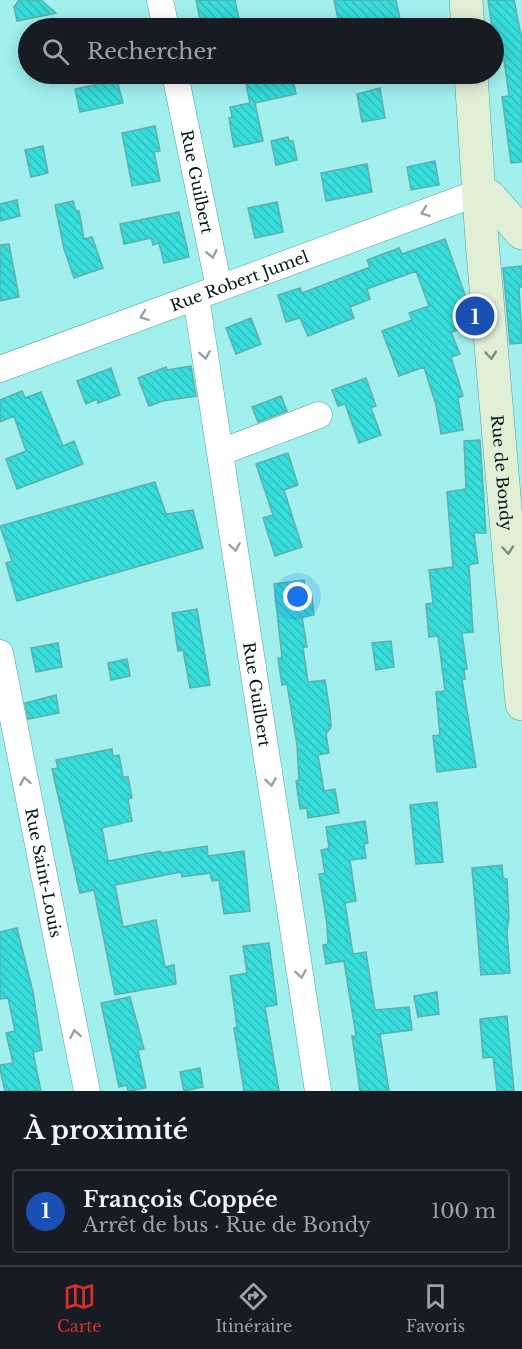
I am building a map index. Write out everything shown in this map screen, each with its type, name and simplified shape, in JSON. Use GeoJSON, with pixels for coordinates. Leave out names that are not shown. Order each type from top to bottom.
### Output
{"type":"FeatureCollection","features":[{"type":"Feature","properties":{"kind":"street"},"geometry":{"type":"LineString","coordinates":[[160,0],[164,18]]}},
{"type":"Feature","properties":{"kind":"street"},"geometry":{"type":"LineString","coordinates":[[466,0],[467,18]]}},
{"type":"Feature","properties":{"kind":"street","name":"Rue Guilbert"},"geometry":{"type":"LineString","coordinates":[[177,84],[208,292],[221,452],[318,1091]]}},
{"type":"Feature","properties":{"kind":"street","name":"Rue de Bondy"},"geometry":{"type":"LineString","coordinates":[[472,84],[482,241],[522,704]]}},
{"type":"Feature","properties":{"kind":"street"},"geometry":{"type":"LineString","coordinates":[[480,192],[489,196],[522,235],[486,247],[482,241]]}},
{"type":"Feature","properties":{"kind":"street","name":"Rue Robert Jumel"},"geometry":{"type":"LineString","coordinates":[[0,369],[480,192]]}},
{"type":"Feature","properties":{"kind":"street"},"geometry":{"type":"LineString","coordinates":[[221,452],[319,415]]}},
{"type":"Feature","properties":{"kind":"street","name":"Rue Saint-Louis"},"geometry":{"type":"LineString","coordinates":[[0,653],[87,1091]]}},
{"type":"Feature","properties":{"kind":"building"},"geometry":{"type":"Polygon","coordinates":[[[19,0],[41,0],[56,13],[18,18],[17,21],[14,7],[19,0]]]}},
{"type":"Feature","properties":{"kind":"building"},"geometry":{"type":"Polygon","coordinates":[[[196,0],[235,0],[239,18],[200,18],[196,0]]]}},
{"type":"Feature","properties":{"kind":"building"},"geometry":{"type":"Polygon","coordinates":[[[334,0],[396,0],[400,18],[338,18],[334,0]]]}},
{"type":"Feature","properties":{"kind":"building"},"geometry":{"type":"Polygon","coordinates":[[[488,0],[514,0],[522,40],[522,162],[511,163],[502,97],[509,96],[504,60],[504,18],[491,18],[488,0]]]}},
{"type":"Feature","properties":{"kind":"building"},"geometry":{"type":"Polygon","coordinates":[[[98,84],[118,84],[123,103],[80,112],[75,89],[98,84]]]}},
{"type":"Feature","properties":{"kind":"building"},"geometry":{"type":"Polygon","coordinates":[[[246,84],[294,84],[296,94],[255,103],[263,141],[234,147],[229,118],[232,117],[230,107],[250,103],[246,84]]]}},
{"type":"Feature","properties":{"kind":"building"},"geometry":{"type":"Polygon","coordinates":[[[380,88],[385,118],[362,122],[357,94],[380,88]]]}},
{"type":"Feature","properties":{"kind":"building"},"geometry":{"type":"Polygon","coordinates":[[[155,126],[160,151],[154,152],[160,181],[132,186],[122,133],[155,126]]]}},
{"type":"Feature","properties":{"kind":"building"},"geometry":{"type":"Polygon","coordinates":[[[288,137],[289,141],[293,141],[297,160],[276,165],[271,141],[288,137]]]}},
{"type":"Feature","properties":{"kind":"building"},"geometry":{"type":"Polygon","coordinates":[[[43,146],[48,173],[31,177],[25,150],[43,146]]]}},
{"type":"Feature","properties":{"kind":"building"},"geometry":{"type":"Polygon","coordinates":[[[435,161],[439,185],[411,190],[407,167],[435,161]]]}},
{"type":"Feature","properties":{"kind":"building"},"geometry":{"type":"Polygon","coordinates":[[[367,164],[372,192],[326,201],[321,173],[367,164]]]}},
{"type":"Feature","properties":{"kind":"building"},"geometry":{"type":"Polygon","coordinates":[[[17,200],[20,216],[0,221],[0,204],[17,200]]]}},
{"type":"Feature","properties":{"kind":"building"},"geometry":{"type":"Polygon","coordinates":[[[73,201],[76,211],[79,211],[84,239],[92,237],[103,268],[74,278],[64,249],[55,205],[73,201]]]}},
{"type":"Feature","properties":{"kind":"building"},"geometry":{"type":"Polygon","coordinates":[[[277,202],[283,232],[255,238],[248,208],[277,202]]]}},
{"type":"Feature","properties":{"kind":"building"},"geometry":{"type":"Polygon","coordinates":[[[179,212],[189,257],[164,263],[159,243],[153,245],[151,238],[124,244],[120,224],[179,212]]]}},
{"type":"Feature","properties":{"kind":"building"},"geometry":{"type":"Polygon","coordinates":[[[445,239],[469,306],[471,326],[451,332],[460,354],[451,357],[463,396],[458,398],[463,430],[441,434],[436,405],[424,367],[399,376],[382,331],[412,320],[409,313],[429,306],[416,271],[367,289],[370,299],[350,307],[354,318],[308,336],[300,318],[286,322],[278,295],[300,288],[302,293],[370,267],[367,260],[399,248],[402,254],[445,239]]]}},
{"type":"Feature","properties":{"kind":"building"},"geometry":{"type":"Polygon","coordinates":[[[9,244],[19,297],[0,301],[0,245],[9,244]]]}},
{"type":"Feature","properties":{"kind":"building"},"geometry":{"type":"Polygon","coordinates":[[[522,266],[522,287],[519,287],[522,343],[510,344],[503,268],[522,266]]]}},
{"type":"Feature","properties":{"kind":"building"},"geometry":{"type":"Polygon","coordinates":[[[251,318],[261,344],[236,354],[226,328],[251,318]]]}},
{"type":"Feature","properties":{"kind":"building"},"geometry":{"type":"Polygon","coordinates":[[[191,366],[196,396],[163,401],[149,406],[138,378],[166,367],[167,370],[191,366]]]}},
{"type":"Feature","properties":{"kind":"building"},"geometry":{"type":"Polygon","coordinates":[[[111,368],[120,395],[98,403],[97,399],[86,404],[77,381],[111,368]]]}},
{"type":"Feature","properties":{"kind":"building"},"geometry":{"type":"Polygon","coordinates":[[[366,378],[376,406],[371,408],[381,435],[359,443],[345,404],[338,406],[332,390],[366,378]]]}},
{"type":"Feature","properties":{"kind":"building"},"geometry":{"type":"Polygon","coordinates":[[[22,391],[25,398],[41,392],[63,446],[74,441],[83,464],[17,489],[6,459],[26,451],[14,416],[0,422],[0,400],[22,391]]]}},
{"type":"Feature","properties":{"kind":"building"},"geometry":{"type":"Polygon","coordinates":[[[281,396],[287,411],[258,422],[252,407],[281,396]]]}},
{"type":"Feature","properties":{"kind":"building"},"geometry":{"type":"Polygon","coordinates":[[[480,440],[486,533],[474,533],[478,563],[469,565],[473,632],[462,633],[467,669],[464,669],[465,679],[462,679],[476,767],[437,772],[433,736],[440,735],[436,692],[445,691],[438,636],[429,637],[426,604],[433,603],[429,570],[453,567],[447,492],[466,489],[464,441],[480,440]]]}},
{"type":"Feature","properties":{"kind":"building"},"geometry":{"type":"Polygon","coordinates":[[[288,453],[298,485],[284,490],[302,547],[275,556],[263,518],[273,515],[256,464],[288,453]]]}},
{"type":"Feature","properties":{"kind":"building"},"geometry":{"type":"Polygon","coordinates":[[[155,482],[166,514],[193,510],[203,548],[17,601],[6,563],[12,561],[0,526],[155,482]]]}},
{"type":"Feature","properties":{"kind":"building"},"geometry":{"type":"Polygon","coordinates":[[[304,580],[306,597],[312,597],[314,615],[302,617],[307,647],[303,647],[308,682],[325,680],[330,712],[331,727],[326,734],[329,753],[318,755],[324,791],[335,789],[339,813],[308,818],[307,808],[300,809],[296,781],[299,780],[297,745],[287,684],[282,685],[278,658],[282,658],[274,584],[304,580]]]}},
{"type":"Feature","properties":{"kind":"building"},"geometry":{"type":"Polygon","coordinates":[[[197,609],[210,685],[190,688],[183,650],[178,651],[172,613],[197,609]]]}},
{"type":"Feature","properties":{"kind":"building"},"geometry":{"type":"Polygon","coordinates":[[[391,641],[394,667],[376,670],[372,643],[391,641]]]}},
{"type":"Feature","properties":{"kind":"building"},"geometry":{"type":"Polygon","coordinates":[[[58,643],[62,667],[36,672],[31,648],[58,643]]]}},
{"type":"Feature","properties":{"kind":"building"},"geometry":{"type":"Polygon","coordinates":[[[127,659],[130,676],[111,680],[108,663],[127,659]]]}},
{"type":"Feature","properties":{"kind":"building"},"geometry":{"type":"Polygon","coordinates":[[[56,695],[59,713],[28,719],[25,703],[56,695]]]}},
{"type":"Feature","properties":{"kind":"building"},"geometry":{"type":"Polygon","coordinates":[[[112,749],[113,756],[119,755],[123,777],[128,777],[132,798],[128,799],[132,821],[102,828],[108,861],[160,851],[161,853],[207,846],[208,856],[244,851],[250,911],[224,914],[219,880],[212,881],[210,873],[182,877],[181,872],[115,885],[123,927],[156,920],[165,967],[174,965],[176,984],[115,995],[94,890],[80,893],[52,769],[58,768],[56,760],[112,749]]]}},
{"type":"Feature","properties":{"kind":"building"},"geometry":{"type":"Polygon","coordinates":[[[437,802],[443,862],[416,864],[410,805],[437,802]]]}},
{"type":"Feature","properties":{"kind":"building"},"geometry":{"type":"Polygon","coordinates":[[[365,821],[368,843],[364,844],[366,858],[350,860],[356,901],[345,903],[353,954],[366,952],[375,1010],[409,1007],[412,1030],[380,1034],[389,1091],[360,1091],[352,1036],[356,1036],[344,961],[326,964],[323,945],[328,944],[327,924],[319,874],[325,873],[321,850],[329,848],[326,827],[365,821]]]}},
{"type":"Feature","properties":{"kind":"building"},"geometry":{"type":"Polygon","coordinates":[[[502,865],[503,878],[507,879],[510,973],[481,975],[472,868],[502,865]]]}},
{"type":"Feature","properties":{"kind":"building"},"geometry":{"type":"Polygon","coordinates":[[[17,928],[33,992],[42,1050],[33,1052],[41,1091],[5,1091],[0,1069],[0,1065],[13,1063],[6,1033],[15,1031],[8,998],[0,999],[0,932],[17,928]]]}},
{"type":"Feature","properties":{"kind":"building"},"geometry":{"type":"Polygon","coordinates":[[[269,943],[277,1005],[265,1007],[279,1091],[244,1091],[234,1028],[237,1027],[230,976],[247,973],[243,946],[269,943]]]}},
{"type":"Feature","properties":{"kind":"building"},"geometry":{"type":"Polygon","coordinates":[[[437,992],[439,1014],[418,1017],[414,996],[437,992]]]}},
{"type":"Feature","properties":{"kind":"building"},"geometry":{"type":"Polygon","coordinates":[[[130,997],[144,1049],[138,1050],[146,1088],[128,1091],[127,1085],[119,1087],[101,1003],[130,997]]]}},
{"type":"Feature","properties":{"kind":"building"},"geometry":{"type":"Polygon","coordinates":[[[507,1016],[514,1091],[497,1091],[493,1057],[483,1058],[480,1019],[507,1016]]]}},
{"type":"Feature","properties":{"kind":"building"},"geometry":{"type":"Polygon","coordinates":[[[200,1068],[203,1087],[184,1091],[180,1072],[200,1068]]]}},
{"type":"Feature","properties":{"kind":"place","name":"François Coppée"},"geometry":{"type":"Point","coordinates":[475,316]}}]}
